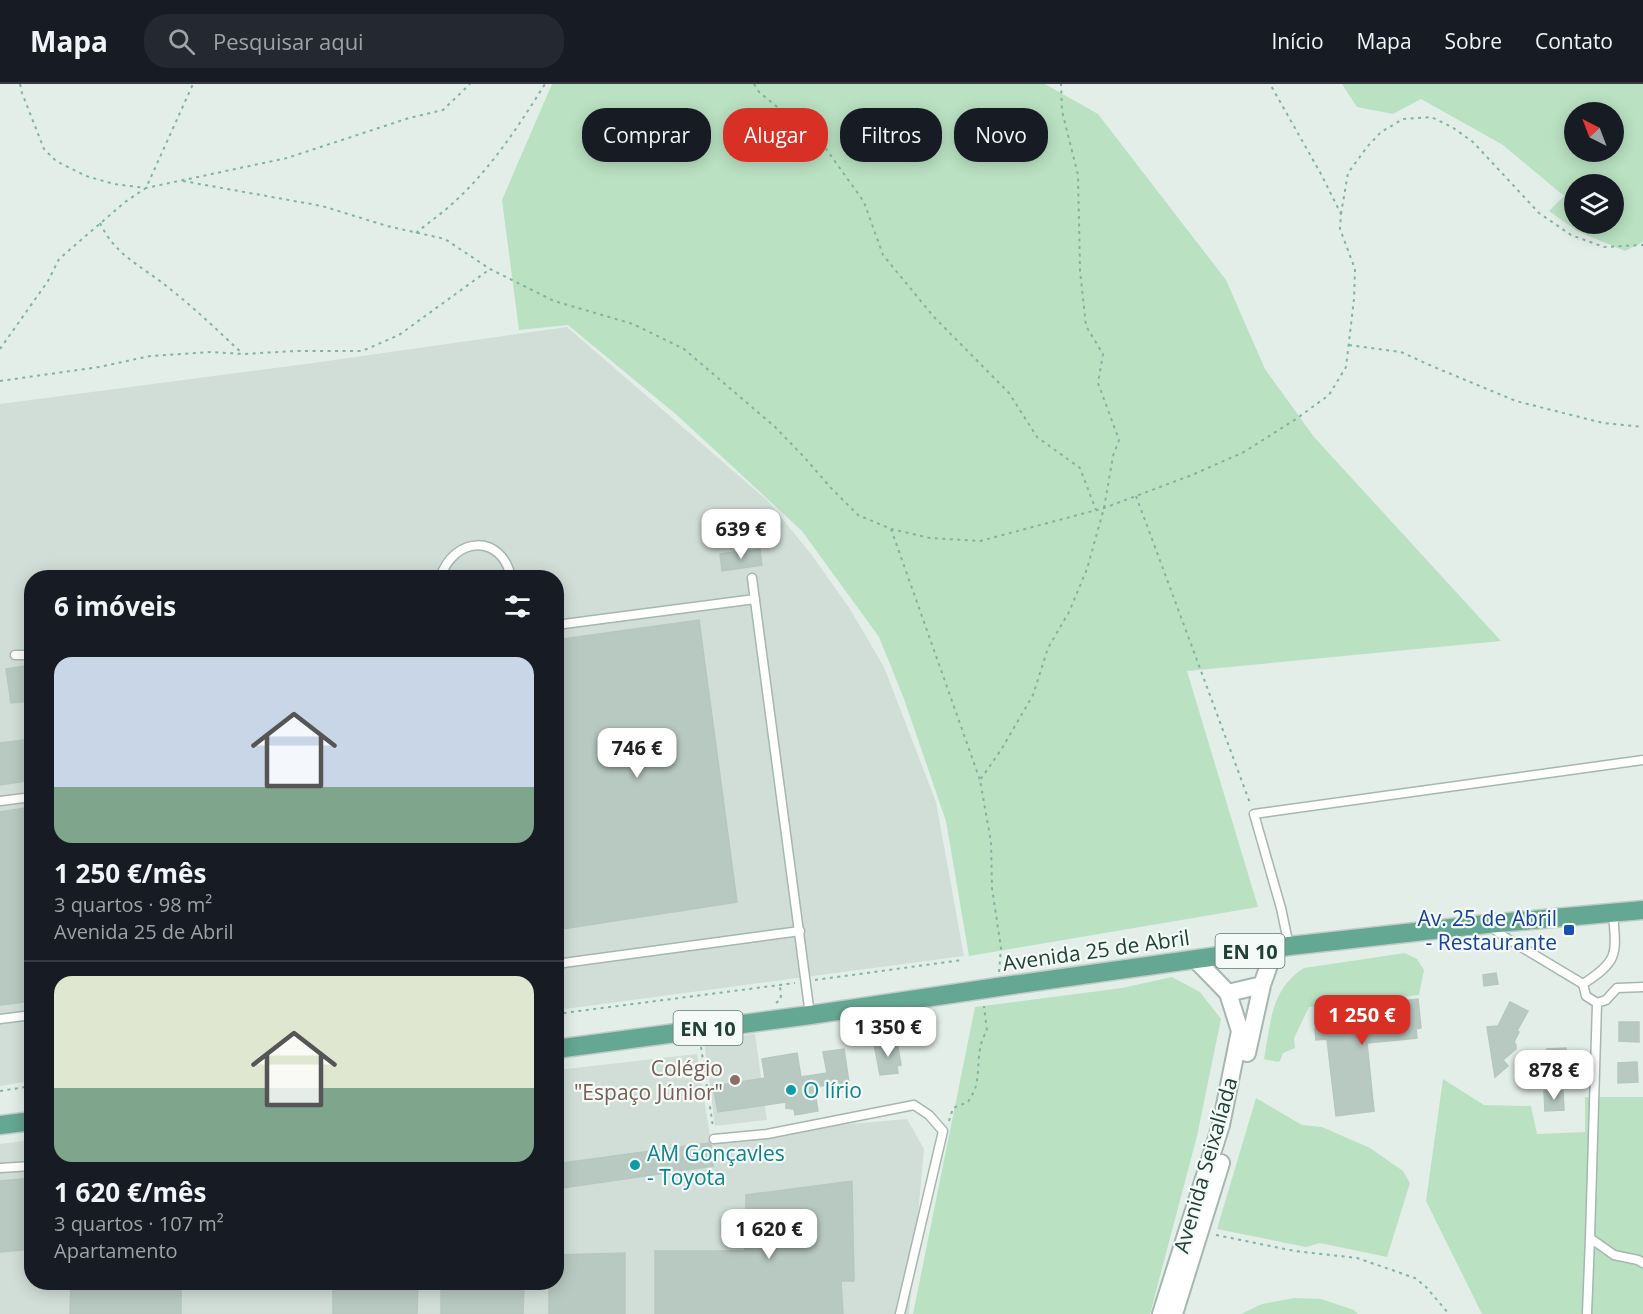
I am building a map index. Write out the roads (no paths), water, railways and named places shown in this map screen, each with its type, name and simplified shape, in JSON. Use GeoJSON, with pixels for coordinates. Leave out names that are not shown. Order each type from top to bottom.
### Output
{"type":"FeatureCollection","features":[{"type":"Feature","properties":{"kind":"main road","name":"Avenida 25 de Abril"},"geometry":{"type":"LineString","coordinates":[[564,1048],[1282,947],[1487,924],[1643,910]]}},
{"type":"Feature","properties":{"kind":"main road"},"geometry":{"type":"LineString","coordinates":[[0,1125],[24,1122]]}},
{"type":"Feature","properties":{"kind":"street","name":"Avenida Seixalíada"},"geometry":{"type":"LineString","coordinates":[[1174,1314],[1232,1128],[1262,985],[1282,947]]}},
{"type":"Feature","properties":{"kind":"street","name":"Avenida Seixalíada"},"geometry":{"type":"LineString","coordinates":[[1161,1314],[1221,1125],[1240,1031],[1228,993],[1195,959]]}},
{"type":"Feature","properties":{"kind":"street"},"geometry":{"type":"LineString","coordinates":[[1228,993],[1262,985]]}},
{"type":"Feature","properties":{"kind":"lane"},"geometry":{"type":"LineString","coordinates":[[442,570],[451,556],[460,549],[481,545],[500,555],[509,570]]}},
{"type":"Feature","properties":{"kind":"lane"},"geometry":{"type":"LineString","coordinates":[[752,578],[810,1015]]}},
{"type":"Feature","properties":{"kind":"lane"},"geometry":{"type":"LineString","coordinates":[[564,624],[755,599]]}},
{"type":"Feature","properties":{"kind":"lane"},"geometry":{"type":"LineString","coordinates":[[15,655],[24,655]]}},
{"type":"Feature","properties":{"kind":"lane"},"geometry":{"type":"LineString","coordinates":[[1282,947],[1281,908],[1254,814],[1643,760]]}},
{"type":"Feature","properties":{"kind":"lane"},"geometry":{"type":"LineString","coordinates":[[0,801],[24,798]]}},
{"type":"Feature","properties":{"kind":"lane"},"geometry":{"type":"LineString","coordinates":[[1583,984],[1601,972],[1613,958],[1615,949],[1613,912]]}},
{"type":"Feature","properties":{"kind":"lane"},"geometry":{"type":"LineString","coordinates":[[1487,924],[1583,984],[1586,996],[1597,1003]]}},
{"type":"Feature","properties":{"kind":"lane"},"geometry":{"type":"LineString","coordinates":[[564,963],[800,931]]}},
{"type":"Feature","properties":{"kind":"lane"},"geometry":{"type":"LineString","coordinates":[[1597,1003],[1606,1000],[1617,988],[1643,987]]}},
{"type":"Feature","properties":{"kind":"lane"},"geometry":{"type":"LineString","coordinates":[[1587,1314],[1597,1003]]}},
{"type":"Feature","properties":{"kind":"lane"},"geometry":{"type":"LineString","coordinates":[[0,1019],[24,1016]]}},
{"type":"Feature","properties":{"kind":"lane"},"geometry":{"type":"LineString","coordinates":[[714,1138],[768,1134],[914,1105],[929,1115],[943,1131],[900,1314]]}},
{"type":"Feature","properties":{"kind":"lane"},"geometry":{"type":"LineString","coordinates":[[0,1168],[24,1166]]}},
{"type":"Feature","properties":{"kind":"lane"},"geometry":{"type":"LineString","coordinates":[[1590,1238],[1614,1255],[1643,1263]]}},
{"type":"Feature","properties":{"kind":"place","name":"Av. 25 de Abril - Restaurante"},"geometry":{"type":"Point","coordinates":[1569,930]}},
{"type":"Feature","properties":{"kind":"place","name":"Colégio \"Espaço Júnior\""},"geometry":{"type":"Point","coordinates":[735,1080]}},
{"type":"Feature","properties":{"kind":"place","name":"O lírio"},"geometry":{"type":"Point","coordinates":[791,1090]}},
{"type":"Feature","properties":{"kind":"place","name":"AM Gonçavles - Toyota"},"geometry":{"type":"Point","coordinates":[635,1165]}}]}
